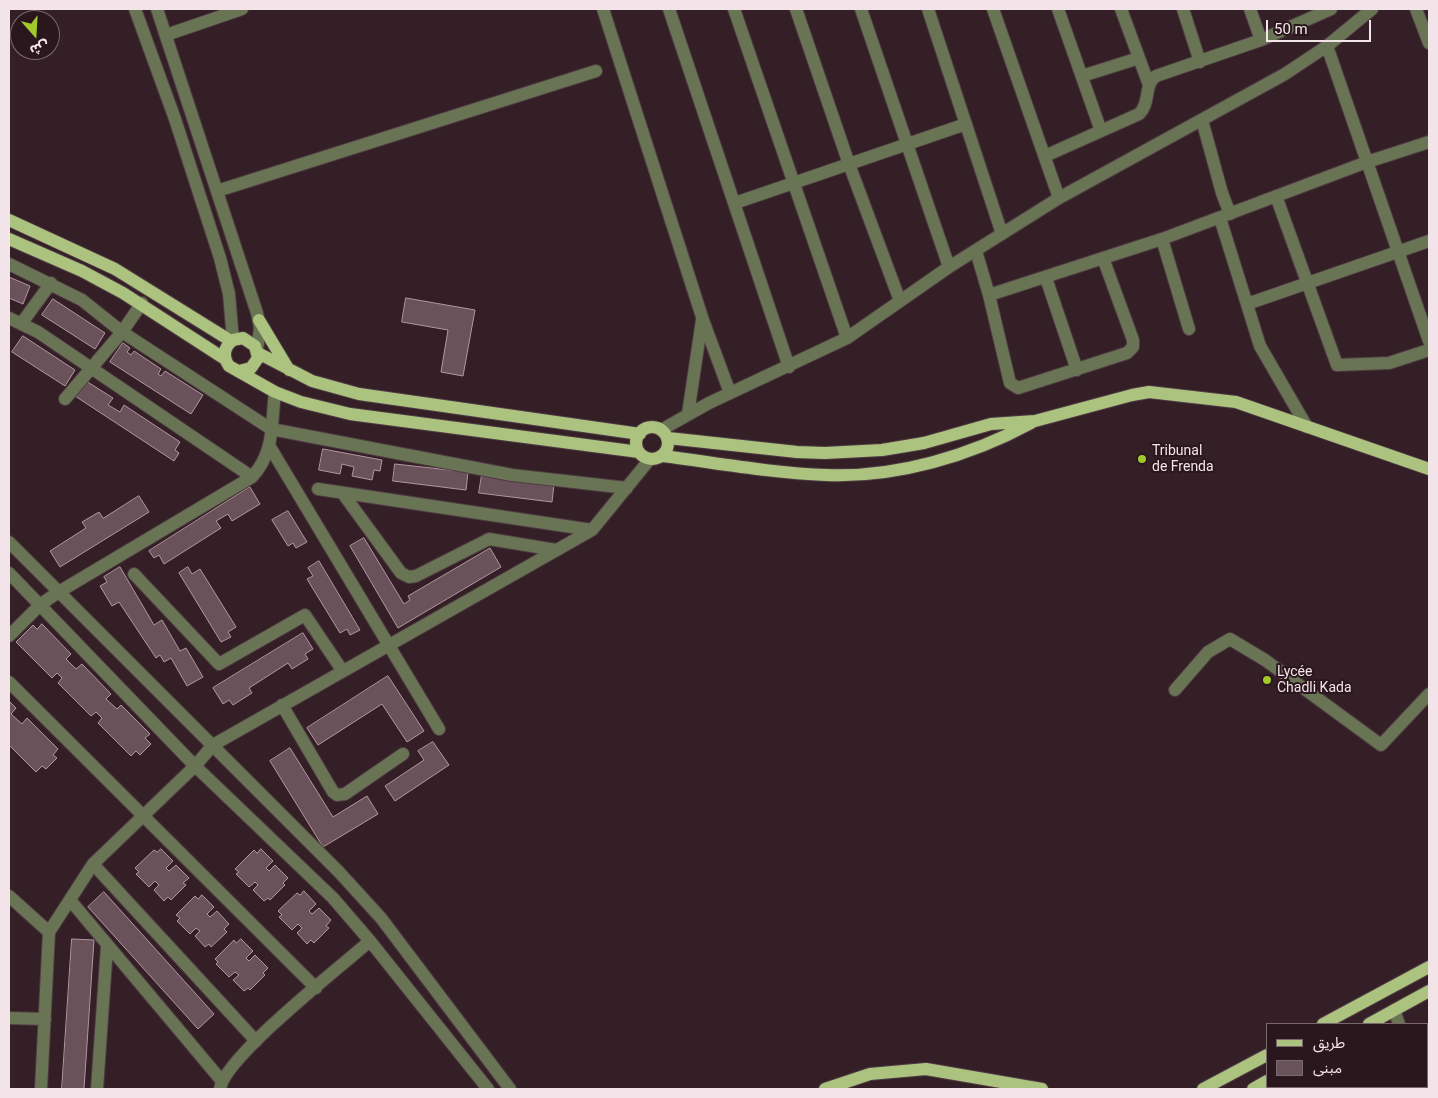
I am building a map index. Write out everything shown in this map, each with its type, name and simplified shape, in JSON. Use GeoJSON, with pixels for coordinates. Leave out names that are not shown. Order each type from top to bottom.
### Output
{"type":"FeatureCollection","features":[{"type":"Feature","properties":{"kind":"main road"},"geometry":{"type":"LineString","coordinates":[[9,220],[91,256],[132,278],[232,340],[248,339],[258,352],[290,372],[319,383],[359,394],[640,434]]}},
{"type":"Feature","properties":{"kind":"main road"},"geometry":{"type":"LineString","coordinates":[[9,239],[82,271],[142,304],[225,359],[229,366],[275,392],[301,402],[350,414],[638,452],[650,460],[663,456],[798,473],[852,475],[904,468],[988,445],[1035,421]]}},
{"type":"Feature","properties":{"kind":"main road"},"geometry":{"type":"LineString","coordinates":[[259,320],[290,372]]}},
{"type":"Feature","properties":{"kind":"main road"},"geometry":{"type":"LineString","coordinates":[[225,359],[225,349],[232,340]]}},
{"type":"Feature","properties":{"kind":"main road"},"geometry":{"type":"LineString","coordinates":[[239,371],[251,368],[256,362],[258,352]]}},
{"type":"Feature","properties":{"kind":"main road"},"geometry":{"type":"LineString","coordinates":[[638,452],[636,442],[640,434],[647,428],[664,434],[797,452],[855,452],[924,442],[990,424],[1035,421],[1150,392],[1236,402],[1429,469]]}},
{"type":"Feature","properties":{"kind":"main road"},"geometry":{"type":"LineString","coordinates":[[663,456],[668,447],[664,434]]}},
{"type":"Feature","properties":{"kind":"main road"},"geometry":{"type":"LineString","coordinates":[[1325,1023],[1429,967]]}},
{"type":"Feature","properties":{"kind":"main road"},"geometry":{"type":"LineString","coordinates":[[1371,1023],[1429,991]]}},
{"type":"Feature","properties":{"kind":"main road"},"geometry":{"type":"LineString","coordinates":[[1204,1089],[1266,1056]]}},
{"type":"Feature","properties":{"kind":"main road"},"geometry":{"type":"LineString","coordinates":[[825,1089],[870,1074],[926,1069],[1042,1089]]}},
{"type":"Feature","properties":{"kind":"main road"},"geometry":{"type":"LineString","coordinates":[[1253,1089],[1266,1082]]}},
{"type":"Feature","properties":{"kind":"street"},"geometry":{"type":"LineString","coordinates":[[135,9],[175,118],[220,258],[229,294],[232,340]]}},
{"type":"Feature","properties":{"kind":"street"},"geometry":{"type":"LineString","coordinates":[[157,9],[259,320],[258,352]]}},
{"type":"Feature","properties":{"kind":"street"},"geometry":{"type":"LineString","coordinates":[[166,35],[242,9]]}},
{"type":"Feature","properties":{"kind":"street"},"geometry":{"type":"LineString","coordinates":[[603,9],[702,320],[730,393]]}},
{"type":"Feature","properties":{"kind":"street"},"geometry":{"type":"LineString","coordinates":[[669,9],[789,367]]}},
{"type":"Feature","properties":{"kind":"street"},"geometry":{"type":"LineString","coordinates":[[734,9],[847,338]]}},
{"type":"Feature","properties":{"kind":"street"},"geometry":{"type":"LineString","coordinates":[[796,9],[849,164],[900,300]]}},
{"type":"Feature","properties":{"kind":"street"},"geometry":{"type":"LineString","coordinates":[[861,9],[949,267]]}},
{"type":"Feature","properties":{"kind":"street"},"geometry":{"type":"LineString","coordinates":[[928,9],[1002,234]]}},
{"type":"Feature","properties":{"kind":"street"},"geometry":{"type":"LineString","coordinates":[[993,9],[1059,198]]}},
{"type":"Feature","properties":{"kind":"street"},"geometry":{"type":"LineString","coordinates":[[1058,9],[1101,131]]}},
{"type":"Feature","properties":{"kind":"street"},"geometry":{"type":"LineString","coordinates":[[1045,156],[1143,111],[1146,104],[1148,85],[1122,9]]}},
{"type":"Feature","properties":{"kind":"street"},"geometry":{"type":"LineString","coordinates":[[1183,9],[1200,62]]}},
{"type":"Feature","properties":{"kind":"street"},"geometry":{"type":"LineString","coordinates":[[1250,9],[1261,40]]}},
{"type":"Feature","properties":{"kind":"street"},"geometry":{"type":"LineString","coordinates":[[1148,85],[1153,78],[1161,74],[1261,40],[1317,12],[1331,9]]}},
{"type":"Feature","properties":{"kind":"street"},"geometry":{"type":"LineString","coordinates":[[664,434],[688,414],[847,338],[949,267],[1059,198],[1269,84],[1327,46],[1372,9]]}},
{"type":"Feature","properties":{"kind":"street"},"geometry":{"type":"LineString","coordinates":[[1416,9],[1429,42]]}},
{"type":"Feature","properties":{"kind":"street"},"geometry":{"type":"LineString","coordinates":[[1327,46],[1429,341]]}},
{"type":"Feature","properties":{"kind":"street"},"geometry":{"type":"LineString","coordinates":[[1082,76],[1139,58]]}},
{"type":"Feature","properties":{"kind":"street"},"geometry":{"type":"LineString","coordinates":[[217,191],[596,71]]}},
{"type":"Feature","properties":{"kind":"street"},"geometry":{"type":"LineString","coordinates":[[1202,120],[1222,192],[1225,216],[1247,304],[1260,346],[1307,427]]}},
{"type":"Feature","properties":{"kind":"street"},"geometry":{"type":"LineString","coordinates":[[735,203],[966,124]]}},
{"type":"Feature","properties":{"kind":"street"},"geometry":{"type":"LineString","coordinates":[[989,296],[1162,239],[1367,162],[1429,142]]}},
{"type":"Feature","properties":{"kind":"street"},"geometry":{"type":"LineString","coordinates":[[1276,196],[1337,365],[1389,364],[1429,350]]}},
{"type":"Feature","properties":{"kind":"street"},"geometry":{"type":"LineString","coordinates":[[1162,239],[1189,329]]}},
{"type":"Feature","properties":{"kind":"street"},"geometry":{"type":"LineString","coordinates":[[1247,304],[1429,241]]}},
{"type":"Feature","properties":{"kind":"street"},"geometry":{"type":"LineString","coordinates":[[976,251],[1012,386],[1021,388],[1127,353],[1133,348],[1133,340],[1103,258]]}},
{"type":"Feature","properties":{"kind":"street"},"geometry":{"type":"LineString","coordinates":[[9,264],[82,300],[122,332],[271,429],[512,475],[627,488]]}},
{"type":"Feature","properties":{"kind":"street"},"geometry":{"type":"LineString","coordinates":[[1046,278],[1077,370]]}},
{"type":"Feature","properties":{"kind":"street"},"geometry":{"type":"LineString","coordinates":[[21,324],[51,284]]}},
{"type":"Feature","properties":{"kind":"street"},"geometry":{"type":"LineString","coordinates":[[65,399],[122,332],[142,304]]}},
{"type":"Feature","properties":{"kind":"street"},"geometry":{"type":"LineString","coordinates":[[9,318],[38,332],[92,367],[252,477]]}},
{"type":"Feature","properties":{"kind":"street"},"geometry":{"type":"LineString","coordinates":[[688,414],[702,320]]}},
{"type":"Feature","properties":{"kind":"street"},"geometry":{"type":"LineString","coordinates":[[9,636],[40,605],[57,592],[252,477],[264,464],[270,447],[275,392]]}},
{"type":"Feature","properties":{"kind":"street"},"geometry":{"type":"LineString","coordinates":[[270,447],[438,729]]}},
{"type":"Feature","properties":{"kind":"street"},"geometry":{"type":"LineString","coordinates":[[41,1089],[49,932],[94,864],[143,814],[196,766],[213,745],[342,670],[388,646],[592,530],[650,460]]}},
{"type":"Feature","properties":{"kind":"street"},"geometry":{"type":"LineString","coordinates":[[318,489],[344,495],[592,530]]}},
{"type":"Feature","properties":{"kind":"street"},"geometry":{"type":"LineString","coordinates":[[344,495],[401,574],[409,577],[416,576],[489,539],[556,550]]}},
{"type":"Feature","properties":{"kind":"street"},"geometry":{"type":"LineString","coordinates":[[9,542],[339,872],[381,918],[510,1089]]}},
{"type":"Feature","properties":{"kind":"street"},"geometry":{"type":"LineString","coordinates":[[9,573],[196,766],[332,898],[370,942],[488,1089]]}},
{"type":"Feature","properties":{"kind":"street"},"geometry":{"type":"LineString","coordinates":[[134,574],[219,664],[305,615],[342,670]]}},
{"type":"Feature","properties":{"kind":"street"},"geometry":{"type":"LineString","coordinates":[[1175,690],[1208,652],[1230,639],[1265,660],[1381,745],[1429,694]]}},
{"type":"Feature","properties":{"kind":"street"},"geometry":{"type":"LineString","coordinates":[[9,682],[316,988]]}},
{"type":"Feature","properties":{"kind":"street"},"geometry":{"type":"LineString","coordinates":[[282,705],[333,792],[337,795],[345,794],[403,754]]}},
{"type":"Feature","properties":{"kind":"street"},"geometry":{"type":"LineString","coordinates":[[94,864],[256,1040]]}},
{"type":"Feature","properties":{"kind":"street"},"geometry":{"type":"LineString","coordinates":[[9,896],[49,932]]}},
{"type":"Feature","properties":{"kind":"street"},"geometry":{"type":"LineString","coordinates":[[70,900],[220,1085],[256,1040],[370,942]]}},
{"type":"Feature","properties":{"kind":"street"},"geometry":{"type":"LineString","coordinates":[[97,1089],[108,946]]}},
{"type":"Feature","properties":{"kind":"street"},"geometry":{"type":"LineString","coordinates":[[1394,1010],[1399,1023]]}},
{"type":"Feature","properties":{"kind":"street"},"geometry":{"type":"LineString","coordinates":[[9,1018],[45,1019]]}},
{"type":"Feature","properties":{"kind":"building"},"geometry":{"type":"Polygon","coordinates":[[[9,277],[30,286],[23,304],[9,298],[9,277]]]}},
{"type":"Feature","properties":{"kind":"building"},"geometry":{"type":"Polygon","coordinates":[[[406,298],[475,310],[463,376],[441,372],[448,330],[402,322],[406,298]]]}},
{"type":"Feature","properties":{"kind":"building"},"geometry":{"type":"Polygon","coordinates":[[[53,299],[105,333],[95,349],[42,315],[53,299]]]}},
{"type":"Feature","properties":{"kind":"building"},"geometry":{"type":"Polygon","coordinates":[[[23,336],[75,370],[65,386],[12,352],[23,336]]]}},
{"type":"Feature","properties":{"kind":"building"},"geometry":{"type":"Polygon","coordinates":[[[123,343],[130,348],[127,352],[131,355],[134,351],[161,369],[158,374],[161,376],[165,371],[203,395],[191,414],[110,362],[123,343]]]}},
{"type":"Feature","properties":{"kind":"building"},"geometry":{"type":"Polygon","coordinates":[[[86,381],[113,398],[108,405],[120,412],[124,405],[180,442],[175,450],[179,453],[174,461],[75,396],[86,381]]]}},
{"type":"Feature","properties":{"kind":"building"},"geometry":{"type":"Polygon","coordinates":[[[323,449],[382,460],[380,471],[374,470],[372,480],[352,476],[354,467],[342,464],[340,474],[319,470],[323,449]]]}},
{"type":"Feature","properties":{"kind":"building"},"geometry":{"type":"Polygon","coordinates":[[[395,464],[468,472],[466,490],[393,481],[395,464]]]}},
{"type":"Feature","properties":{"kind":"building"},"geometry":{"type":"Polygon","coordinates":[[[482,475],[554,484],[552,502],[479,493],[482,475]]]}},
{"type":"Feature","properties":{"kind":"building"},"geometry":{"type":"Polygon","coordinates":[[[250,487],[260,504],[232,521],[228,514],[216,521],[221,528],[164,564],[159,555],[154,558],[149,551],[250,487]]]}},
{"type":"Feature","properties":{"kind":"building"},"geometry":{"type":"Polygon","coordinates":[[[139,496],[149,512],[60,567],[50,551],[86,528],[82,522],[99,512],[103,518],[139,496]]]}},
{"type":"Feature","properties":{"kind":"building"},"geometry":{"type":"Polygon","coordinates":[[[288,511],[307,542],[296,548],[293,543],[288,546],[272,520],[288,511]]]}},
{"type":"Feature","properties":{"kind":"building"},"geometry":{"type":"Polygon","coordinates":[[[364,538],[404,604],[410,600],[408,596],[490,548],[501,567],[398,628],[350,546],[364,538]]]}},
{"type":"Feature","properties":{"kind":"building"},"geometry":{"type":"Polygon","coordinates":[[[319,561],[360,630],[350,635],[347,629],[340,633],[307,579],[313,576],[308,568],[319,561]]]}},
{"type":"Feature","properties":{"kind":"building"},"geometry":{"type":"Polygon","coordinates":[[[120,567],[154,625],[162,620],[180,651],[186,648],[203,677],[187,686],[171,658],[164,662],[160,655],[156,658],[119,602],[112,606],[100,586],[107,582],[104,577],[120,567]]]}},
{"type":"Feature","properties":{"kind":"building"},"geometry":{"type":"Polygon","coordinates":[[[188,567],[192,574],[200,569],[236,627],[228,632],[231,637],[221,642],[179,573],[188,567]]]}},
{"type":"Feature","properties":{"kind":"building"},"geometry":{"type":"Polygon","coordinates":[[[42,624],[71,654],[66,659],[76,669],[82,664],[111,694],[106,699],[117,709],[121,705],[150,734],[145,738],[151,744],[140,755],[136,751],[131,756],[98,723],[102,718],[96,712],[91,716],[58,683],[62,678],[57,673],[52,678],[16,642],[33,625],[37,629],[42,624]]]}},
{"type":"Feature","properties":{"kind":"building"},"geometry":{"type":"Polygon","coordinates":[[[303,633],[313,649],[305,654],[308,659],[292,669],[288,663],[249,688],[252,693],[233,705],[229,700],[223,704],[213,688],[303,633]]]}},
{"type":"Feature","properties":{"kind":"building"},"geometry":{"type":"Polygon","coordinates":[[[388,676],[424,731],[407,742],[382,704],[318,745],[307,728],[388,676]]]}},
{"type":"Feature","properties":{"kind":"building"},"geometry":{"type":"Polygon","coordinates":[[[9,701],[16,708],[11,714],[22,724],[27,718],[58,749],[53,755],[57,758],[46,769],[42,766],[36,772],[9,745],[9,701]]]}},
{"type":"Feature","properties":{"kind":"building"},"geometry":{"type":"Polygon","coordinates":[[[433,742],[449,765],[395,801],[385,786],[424,760],[418,751],[433,742]]]}},
{"type":"Feature","properties":{"kind":"building"},"geometry":{"type":"Polygon","coordinates":[[[290,748],[333,817],[367,796],[378,814],[323,847],[270,761],[290,748]]]}},
{"type":"Feature","properties":{"kind":"building"},"geometry":{"type":"Polygon","coordinates":[[[161,849],[173,861],[166,868],[169,871],[176,865],[189,878],[183,883],[186,885],[171,900],[168,897],[164,901],[154,890],[159,885],[155,881],[149,887],[136,874],[139,872],[135,868],[154,850],[157,852],[161,849]]]}},
{"type":"Feature","properties":{"kind":"building"},"geometry":{"type":"Polygon","coordinates":[[[261,849],[273,861],[266,868],[269,871],[275,865],[288,878],[283,883],[285,885],[270,900],[268,898],[264,901],[253,890],[258,885],[255,882],[249,887],[236,874],[239,872],[235,869],[254,850],[257,853],[261,849]]]}},
{"type":"Feature","properties":{"kind":"building"},"geometry":{"type":"Polygon","coordinates":[[[304,891],[316,904],[309,911],[312,914],[319,908],[331,920],[326,926],[329,928],[314,943],[311,940],[307,944],[297,933],[302,928],[298,924],[292,930],[279,917],[282,915],[278,911],[297,893],[300,895],[304,891]]]}},
{"type":"Feature","properties":{"kind":"building"},"geometry":{"type":"Polygon","coordinates":[[[104,892],[214,1014],[198,1029],[88,907],[104,892]]]}},
{"type":"Feature","properties":{"kind":"building"},"geometry":{"type":"Polygon","coordinates":[[[202,895],[214,907],[207,914],[210,917],[217,911],[229,924],[224,929],[227,932],[211,947],[209,944],[205,947],[195,936],[200,931],[196,928],[190,934],[177,921],[180,918],[176,915],[195,896],[198,899],[202,895]]]}},
{"type":"Feature","properties":{"kind":"building"},"geometry":{"type":"Polygon","coordinates":[[[72,939],[94,940],[84,1089],[62,1089],[72,939]]]}},
{"type":"Feature","properties":{"kind":"building"},"geometry":{"type":"Polygon","coordinates":[[[241,939],[253,951],[246,958],[249,961],[255,955],[268,968],[263,973],[265,975],[250,990],[248,988],[244,991],[233,980],[239,975],[235,972],[229,977],[216,964],[218,962],[215,959],[234,940],[236,943],[241,939]]]}},
{"type":"Feature","properties":{"kind":"place","name":"Tribunal de Frenda"},"geometry":{"type":"Point","coordinates":[1142,459]}},
{"type":"Feature","properties":{"kind":"place","name":"Lycée Chadli Kada"},"geometry":{"type":"Point","coordinates":[1267,680]}}]}
